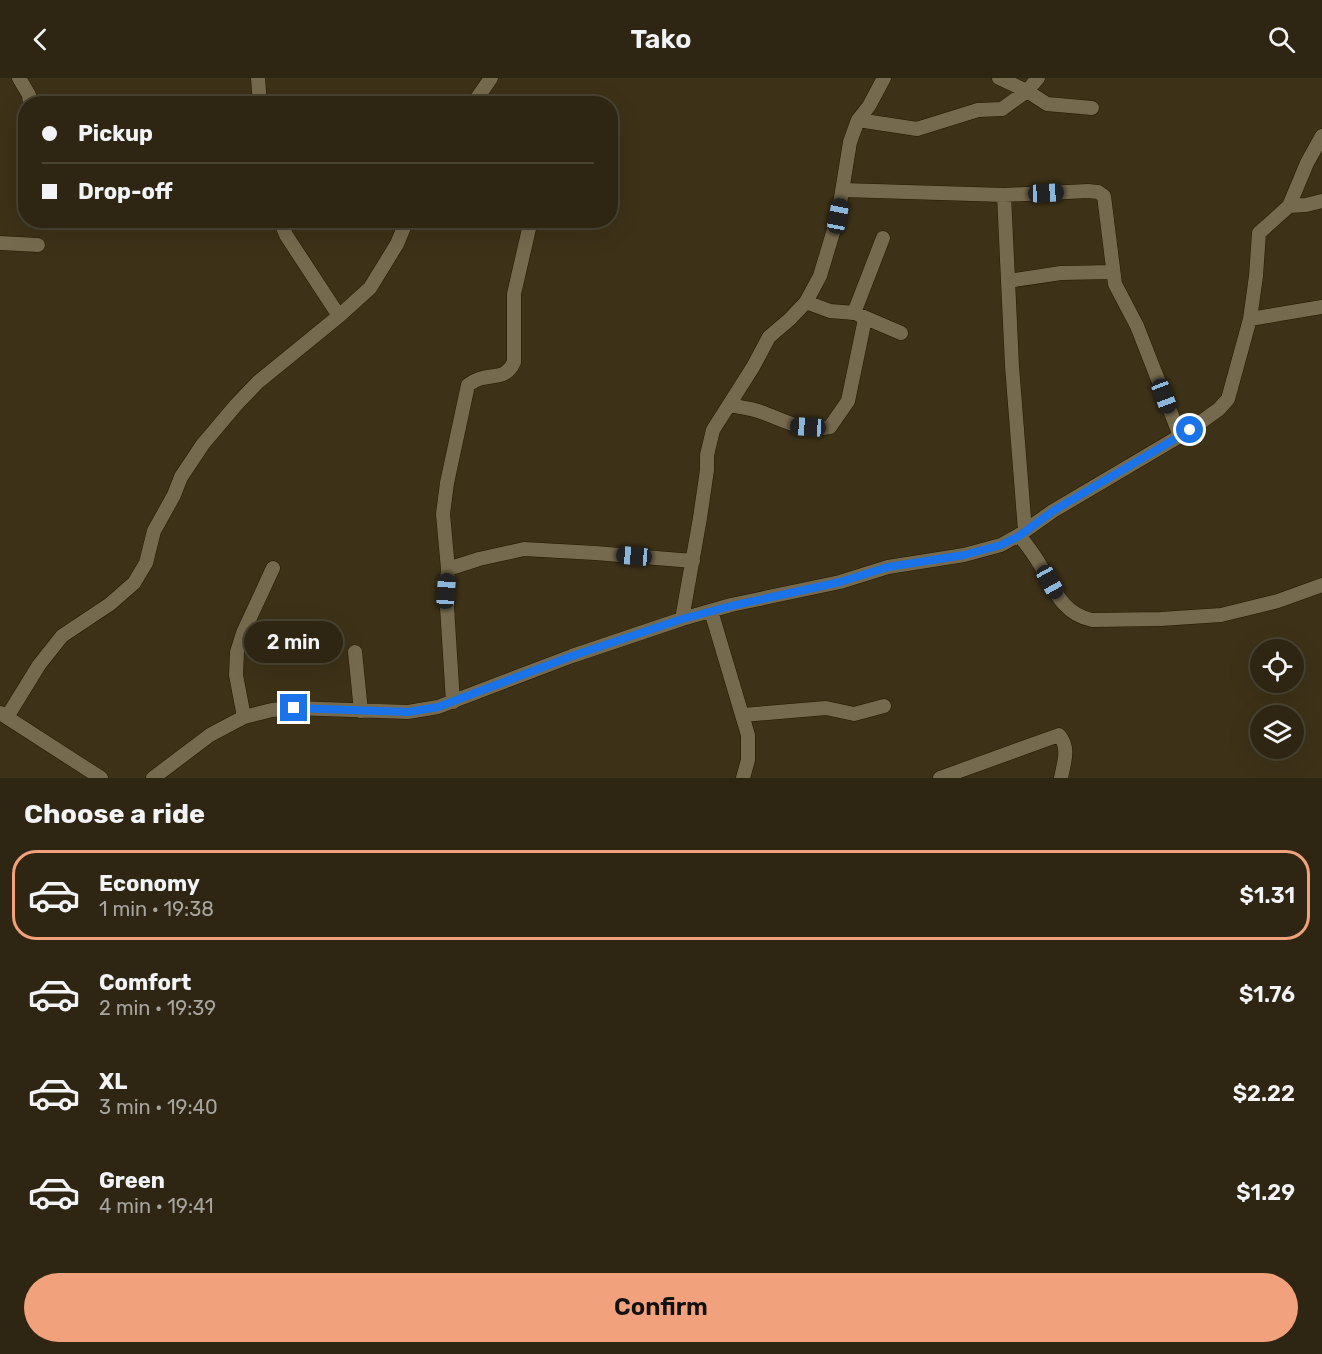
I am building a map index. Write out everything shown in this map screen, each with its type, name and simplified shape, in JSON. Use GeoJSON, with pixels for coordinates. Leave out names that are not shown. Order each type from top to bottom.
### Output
{"type":"FeatureCollection","features":[{"type":"Feature","properties":{"kind":"street"},"geometry":{"type":"LineString","coordinates":[[19,78],[28,96]]}},
{"type":"Feature","properties":{"kind":"street"},"geometry":{"type":"LineString","coordinates":[[258,78],[259,96]]}},
{"type":"Feature","properties":{"kind":"street"},"geometry":{"type":"LineString","coordinates":[[478,96],[490,78]]}},
{"type":"Feature","properties":{"kind":"street"},"geometry":{"type":"LineString","coordinates":[[682,619],[693,561],[709,443],[713,430],[753,367],[768,337],[806,302],[820,276],[828,255],[843,190],[850,142],[858,120],[870,106],[884,78]]}},
{"type":"Feature","properties":{"kind":"street"},"geometry":{"type":"LineString","coordinates":[[999,78],[1054,106],[1092,108]]}},
{"type":"Feature","properties":{"kind":"street"},"geometry":{"type":"LineString","coordinates":[[858,120],[917,129],[981,110],[1002,109],[1027,91],[1038,78]]}},
{"type":"Feature","properties":{"kind":"street"},"geometry":{"type":"LineString","coordinates":[[153,778],[210,735],[244,717],[272,710],[294,708],[408,712],[438,707],[572,656],[682,619],[840,582],[888,567],[964,555],[1001,545],[1053,511],[1180,436],[1219,409],[1228,399],[1250,319],[1259,233],[1289,206],[1307,163],[1322,136]]}},
{"type":"Feature","properties":{"kind":"street"},"geometry":{"type":"LineString","coordinates":[[843,190],[1004,195],[1098,192],[1104,196],[1115,284],[1137,326],[1180,436]]}},
{"type":"Feature","properties":{"kind":"street"},"geometry":{"type":"LineString","coordinates":[[1004,195],[1022,533],[1061,603],[1082,618],[1092,620],[1221,615],[1278,601],[1322,585]]}},
{"type":"Feature","properties":{"kind":"street"},"geometry":{"type":"LineString","coordinates":[[1289,206],[1322,201]]}},
{"type":"Feature","properties":{"kind":"street"},"geometry":{"type":"LineString","coordinates":[[283,228],[339,316]]}},
{"type":"Feature","properties":{"kind":"street"},"geometry":{"type":"LineString","coordinates":[[101,778],[4,715],[62,636],[110,604],[134,583],[146,563],[154,531],[181,477],[223,420],[258,382],[370,288],[398,244],[404,228]]}},
{"type":"Feature","properties":{"kind":"street"},"geometry":{"type":"LineString","coordinates":[[453,702],[446,591],[448,569],[443,514],[447,483],[468,385],[481,377],[505,374],[511,370],[514,362],[514,294],[529,228]]}},
{"type":"Feature","properties":{"kind":"street"},"geometry":{"type":"LineString","coordinates":[[729,405],[759,411],[795,426],[830,427],[848,401],[860,316],[883,238]]}},
{"type":"Feature","properties":{"kind":"street"},"geometry":{"type":"LineString","coordinates":[[0,243],[38,245]]}},
{"type":"Feature","properties":{"kind":"street"},"geometry":{"type":"LineString","coordinates":[[1008,281],[1061,273],[1113,272]]}},
{"type":"Feature","properties":{"kind":"street"},"geometry":{"type":"LineString","coordinates":[[806,302],[830,311],[860,316],[901,333]]}},
{"type":"Feature","properties":{"kind":"street"},"geometry":{"type":"LineString","coordinates":[[1250,319],[1322,307]]}},
{"type":"Feature","properties":{"kind":"street"},"geometry":{"type":"LineString","coordinates":[[448,569],[524,549],[693,561]]}},
{"type":"Feature","properties":{"kind":"street"},"geometry":{"type":"LineString","coordinates":[[244,717],[236,675],[237,652],[243,633],[273,567]]}},
{"type":"Feature","properties":{"kind":"street"},"geometry":{"type":"LineString","coordinates":[[711,611],[748,735],[748,760],[743,778]]}},
{"type":"Feature","properties":{"kind":"street"},"geometry":{"type":"LineString","coordinates":[[355,652],[361,711]]}},
{"type":"Feature","properties":{"kind":"street"},"geometry":{"type":"LineString","coordinates":[[743,715],[826,708],[854,714],[884,706]]}},
{"type":"Feature","properties":{"kind":"street"},"geometry":{"type":"LineString","coordinates":[[940,778],[1059,735],[1064,741],[1066,750],[1061,778]]}},
{"type":"Feature","properties":{"kind":"route"},"geometry":{"type":"LineString","coordinates":[[294,708],[408,712],[438,707],[572,656],[682,619],[840,582],[888,567],[964,555],[1001,545],[1019,536],[1053,511],[1190,430]]}}]}
